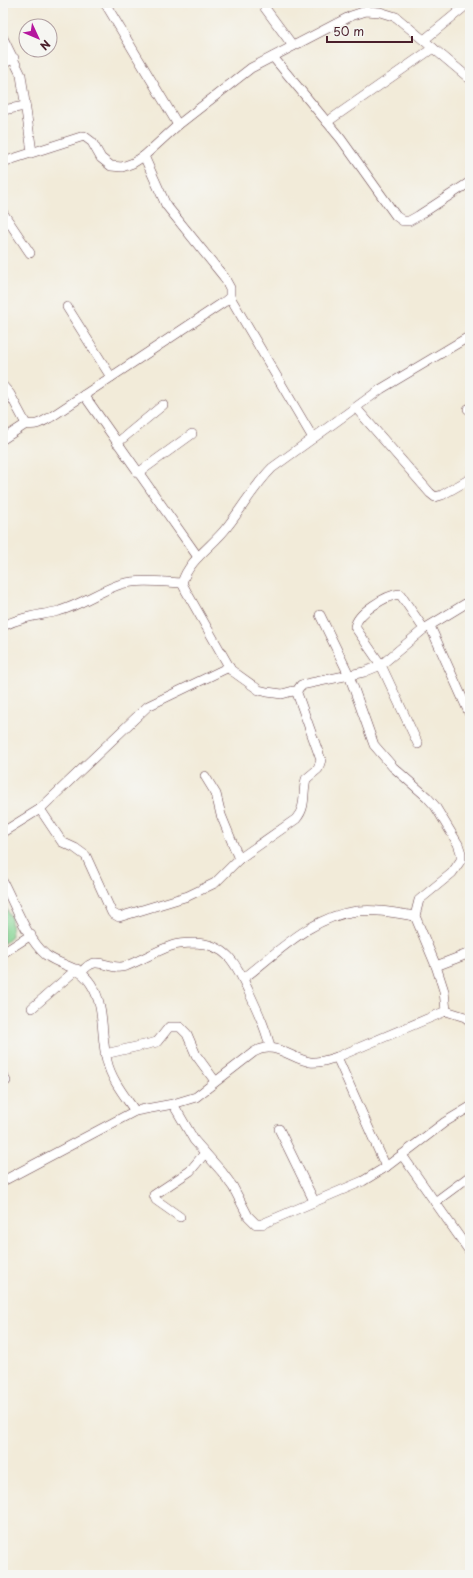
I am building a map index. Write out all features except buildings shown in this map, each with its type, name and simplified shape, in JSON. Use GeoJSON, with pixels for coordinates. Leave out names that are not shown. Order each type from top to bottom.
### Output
{"type":"FeatureCollection","features":[{"type":"Feature","properties":{"kind":"street"},"geometry":{"type":"LineString","coordinates":[[105,3],[178,125]]}},
{"type":"Feature","properties":{"kind":"street"},"geometry":{"type":"LineString","coordinates":[[264,3],[265,8],[293,46]]}},
{"type":"Feature","properties":{"kind":"street"},"geometry":{"type":"LineString","coordinates":[[424,40],[469,3]]}},
{"type":"Feature","properties":{"kind":"street"},"geometry":{"type":"LineString","coordinates":[[3,162],[84,136],[92,142],[100,158],[111,166],[122,167],[144,156],[178,125],[251,68],[351,16],[366,11],[380,12],[396,17],[470,79]]}},
{"type":"Feature","properties":{"kind":"street"},"geometry":{"type":"LineString","coordinates":[[3,38],[21,75],[32,152]]}},
{"type":"Feature","properties":{"kind":"street"},"geometry":{"type":"LineString","coordinates":[[327,122],[433,48]]}},
{"type":"Feature","properties":{"kind":"street"},"geometry":{"type":"LineString","coordinates":[[272,57],[353,154],[396,216],[403,221],[418,216],[470,182]]}},
{"type":"Feature","properties":{"kind":"street"},"geometry":{"type":"LineString","coordinates":[[3,64],[14,58]]}},
{"type":"Feature","properties":{"kind":"street"},"geometry":{"type":"LineString","coordinates":[[3,110],[25,106]]}},
{"type":"Feature","properties":{"kind":"street"},"geometry":{"type":"LineString","coordinates":[[144,156],[166,205],[224,277],[230,288],[230,297],[313,438]]}},
{"type":"Feature","properties":{"kind":"street"},"geometry":{"type":"LineString","coordinates":[[3,213],[30,253]]}},
{"type":"Feature","properties":{"kind":"street"},"geometry":{"type":"LineString","coordinates":[[3,439],[26,424],[33,425],[40,423],[84,396],[230,297]]}},
{"type":"Feature","properties":{"kind":"street"},"geometry":{"type":"LineString","coordinates":[[67,307],[111,377]]}},
{"type":"Feature","properties":{"kind":"street"},"geometry":{"type":"LineString","coordinates":[[470,336],[381,389],[272,468],[260,481],[227,527],[198,557],[185,575],[182,583],[229,667],[263,691],[275,694],[296,692],[301,685],[350,675],[381,666],[427,628],[470,601]]}},
{"type":"Feature","properties":{"kind":"street"},"geometry":{"type":"LineString","coordinates":[[3,386],[10,394],[26,424]]}},
{"type":"Feature","properties":{"kind":"street"},"geometry":{"type":"LineString","coordinates":[[84,396],[198,557]]}},
{"type":"Feature","properties":{"kind":"street"},"geometry":{"type":"LineString","coordinates":[[117,443],[163,405]]}},
{"type":"Feature","properties":{"kind":"street"},"geometry":{"type":"LineString","coordinates":[[356,408],[430,493],[435,496],[442,495],[470,479]]}},
{"type":"Feature","properties":{"kind":"street"},"geometry":{"type":"LineString","coordinates":[[138,473],[192,434]]}},
{"type":"Feature","properties":{"kind":"street"},"geometry":{"type":"LineString","coordinates":[[3,626],[26,616],[58,611],[73,606],[123,584],[145,581],[182,583]]}},
{"type":"Feature","properties":{"kind":"street"},"geometry":{"type":"LineString","coordinates":[[418,744],[381,666],[355,627],[359,617],[385,598],[400,594],[427,628],[470,715]]}},
{"type":"Feature","properties":{"kind":"street"},"geometry":{"type":"LineString","coordinates":[[320,615],[350,675],[374,745],[393,767],[427,797],[446,824],[461,853],[461,860],[452,873],[419,900],[415,916],[436,966],[444,991],[446,1011]]}},
{"type":"Feature","properties":{"kind":"street"},"geometry":{"type":"LineString","coordinates":[[3,832],[40,809],[148,706],[229,667]]}},
{"type":"Feature","properties":{"kind":"street"},"geometry":{"type":"LineString","coordinates":[[40,809],[62,842],[75,848],[86,856],[112,913],[119,917],[188,896],[206,888],[222,877],[239,859],[300,814],[304,805],[306,779],[321,765],[319,753],[296,692]]}},
{"type":"Feature","properties":{"kind":"street"},"geometry":{"type":"LineString","coordinates":[[206,776],[216,794],[221,815],[239,859]]}},
{"type":"Feature","properties":{"kind":"street"},"geometry":{"type":"LineString","coordinates":[[3,882],[31,935],[46,955],[80,970],[91,984],[98,1000],[104,1027],[105,1054],[112,1074],[135,1111]]}},
{"type":"Feature","properties":{"kind":"street"},"geometry":{"type":"LineString","coordinates":[[243,979],[313,925],[334,916],[371,910],[415,916]]}},
{"type":"Feature","properties":{"kind":"street"},"geometry":{"type":"LineString","coordinates":[[3,953],[31,935]]}},
{"type":"Feature","properties":{"kind":"street"},"geometry":{"type":"LineString","coordinates":[[32,1008],[91,963],[123,967],[170,946],[186,943],[202,943],[213,946],[226,953],[237,966],[266,1030],[270,1047]]}},
{"type":"Feature","properties":{"kind":"street"},"geometry":{"type":"LineString","coordinates":[[436,966],[470,953]]}},
{"type":"Feature","properties":{"kind":"street"},"geometry":{"type":"LineString","coordinates":[[3,1181],[135,1111],[173,1104],[196,1097],[254,1052],[263,1047],[270,1047],[311,1062],[324,1062],[337,1058],[446,1011],[468,1017]]}},
{"type":"Feature","properties":{"kind":"street"},"geometry":{"type":"LineString","coordinates":[[105,1054],[150,1044],[161,1038],[169,1027],[180,1027],[187,1034],[196,1055],[215,1082]]}},
{"type":"Feature","properties":{"kind":"street"},"geometry":{"type":"LineString","coordinates":[[337,1058],[386,1167]]}},
{"type":"Feature","properties":{"kind":"street"},"geometry":{"type":"LineString","coordinates":[[173,1104],[194,1140],[233,1188],[248,1216],[256,1224],[262,1224],[356,1184],[386,1167],[445,1122],[470,1107]]}},
{"type":"Feature","properties":{"kind":"street"},"geometry":{"type":"LineString","coordinates":[[279,1129],[314,1201]]}},
{"type":"Feature","properties":{"kind":"street"},"geometry":{"type":"LineString","coordinates":[[180,1217],[156,1200],[154,1195],[190,1171],[205,1153]]}},
{"type":"Feature","properties":{"kind":"street"},"geometry":{"type":"LineString","coordinates":[[402,1155],[470,1252]]}},
{"type":"Feature","properties":{"kind":"street"},"geometry":{"type":"LineString","coordinates":[[435,1202],[470,1176]]}},
{"type":"Feature","properties":{"kind":"green space"},"geometry":{"type":"Polygon","coordinates":[[[3,901],[11,918],[12,936],[3,944],[3,901]]]}}]}
